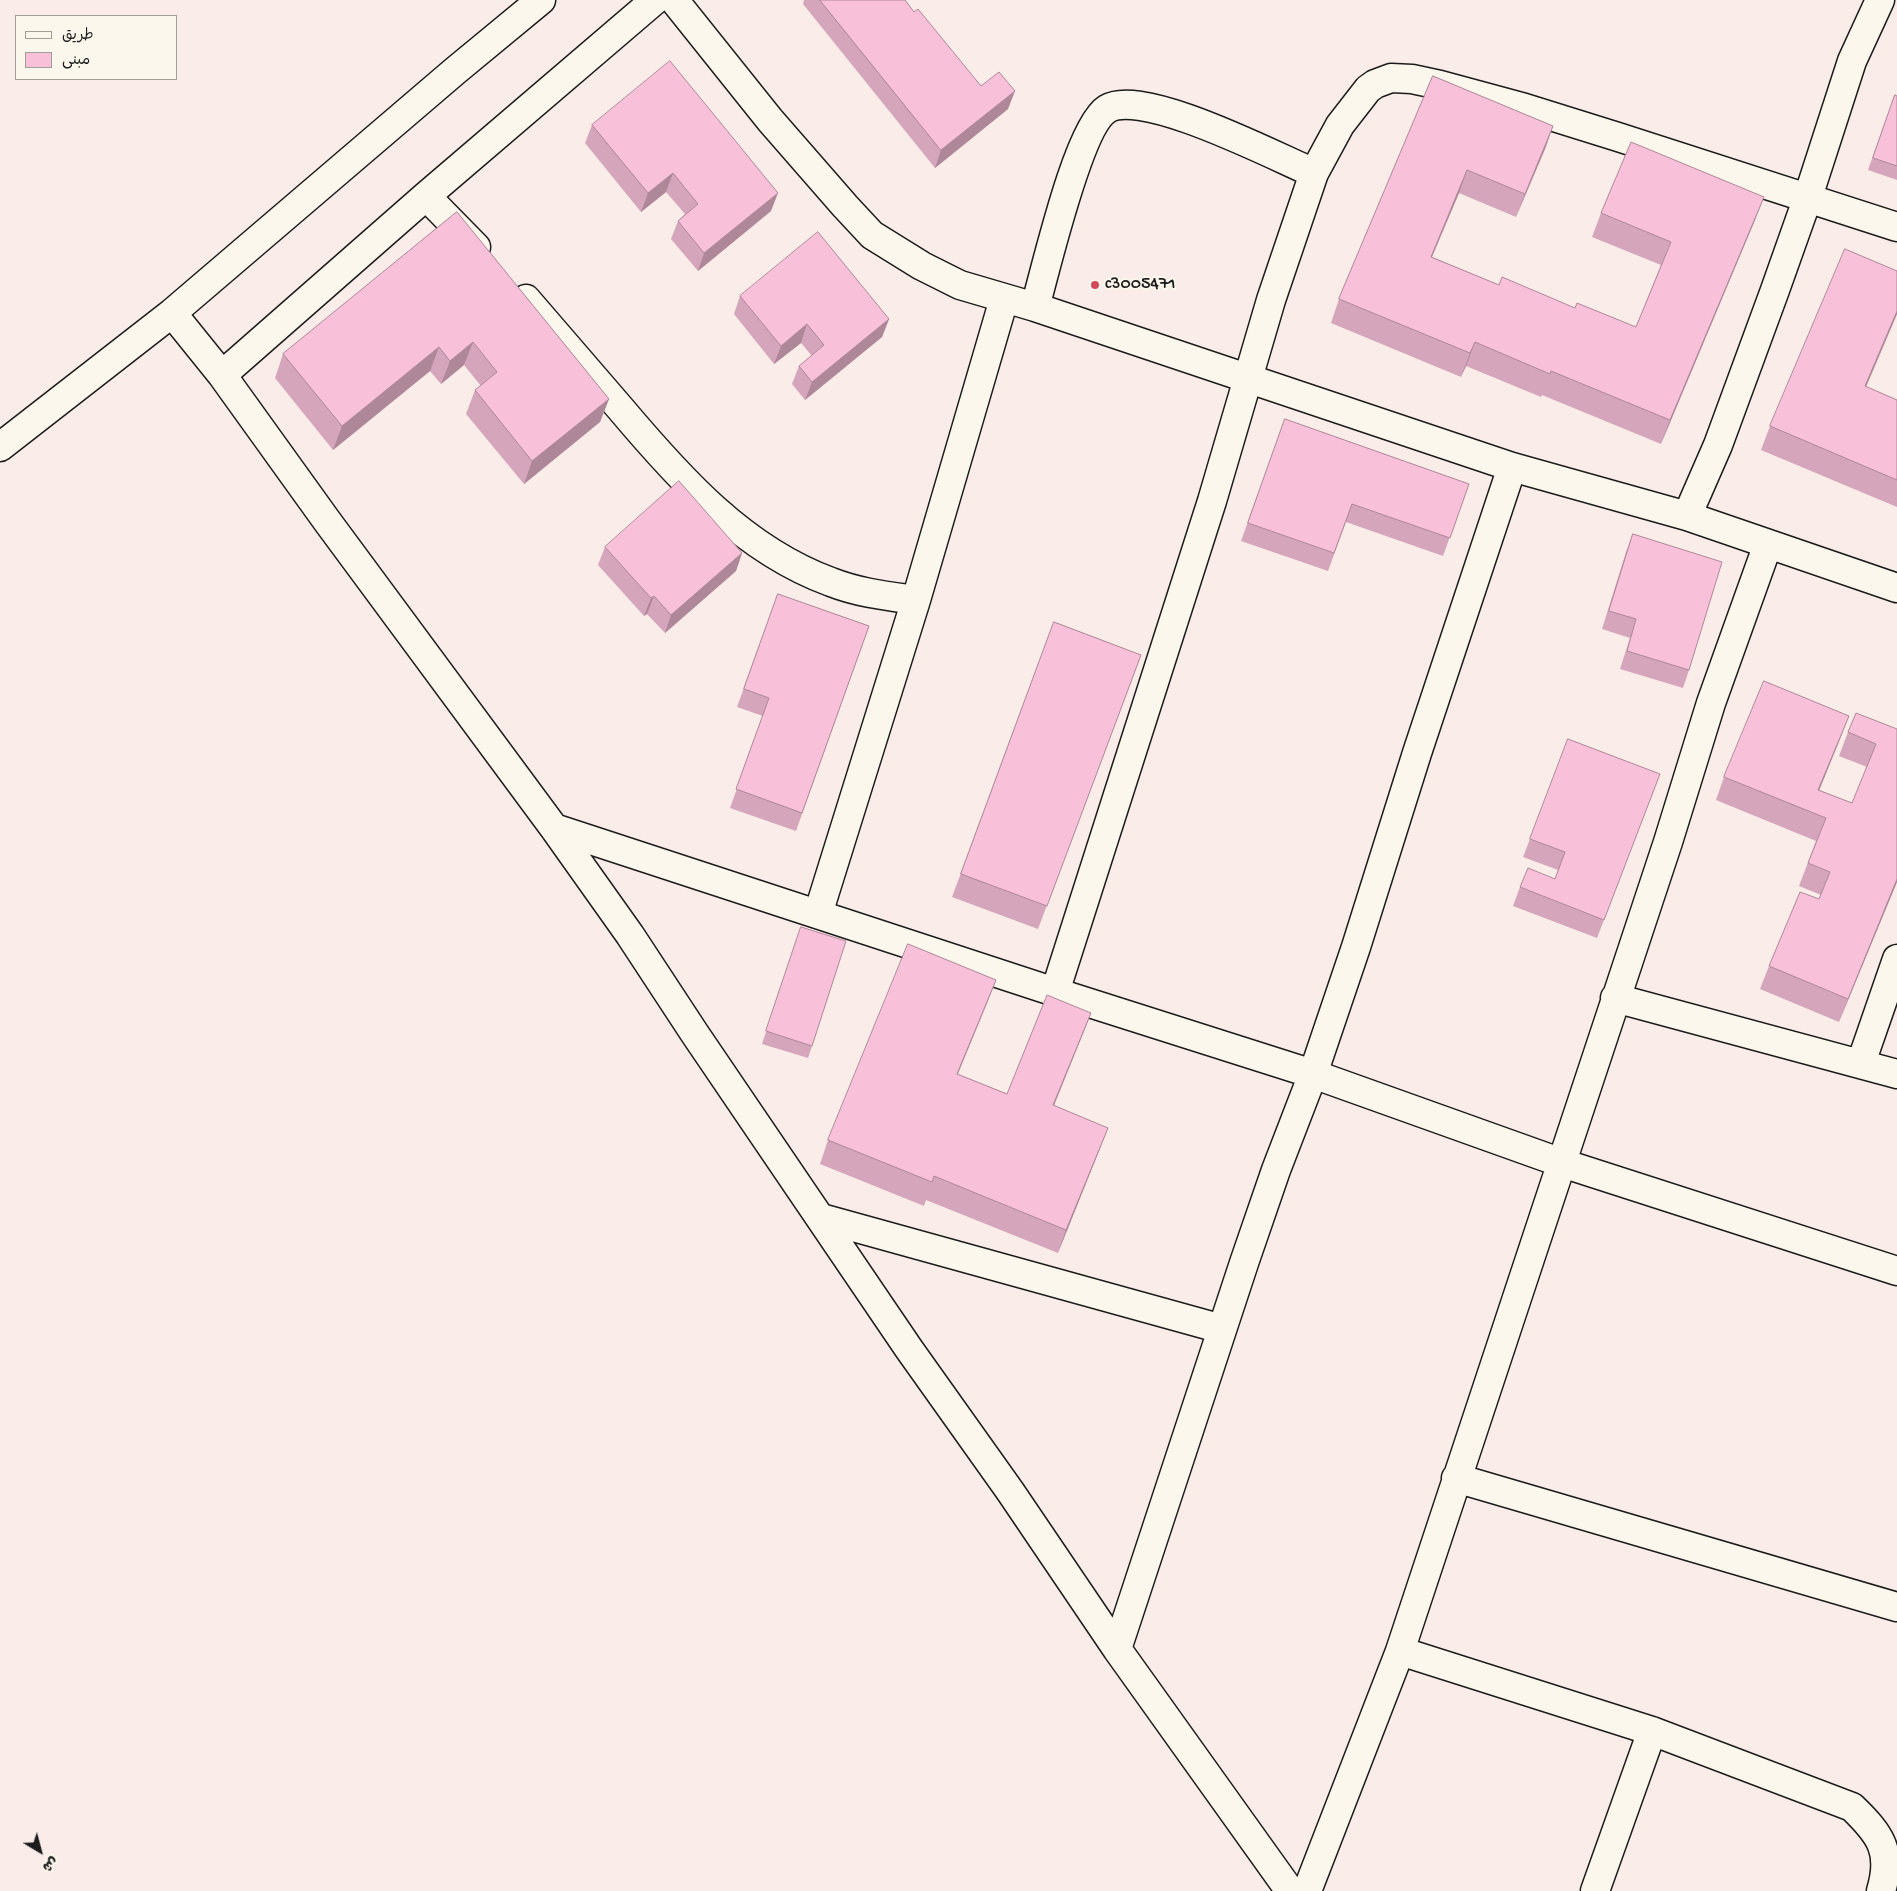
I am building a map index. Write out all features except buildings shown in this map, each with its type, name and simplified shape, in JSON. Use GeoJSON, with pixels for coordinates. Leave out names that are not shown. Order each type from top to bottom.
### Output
{"type":"FeatureCollection","features":[{"type":"Feature","properties":{"kind":"street"},"geometry":{"type":"LineString","coordinates":[[0,447],[172,313],[541,0]]}},
{"type":"Feature","properties":{"kind":"street"},"geometry":{"type":"LineString","coordinates":[[222,375],[426,196],[655,0]]}},
{"type":"Feature","properties":{"kind":"street"},"geometry":{"type":"LineString","coordinates":[[674,0],[770,120],[872,235],[922,266],[960,285],[1035,307],[1512,467],[1687,516],[1897,588]]}},
{"type":"Feature","properties":{"kind":"street"},"geometry":{"type":"LineString","coordinates":[[1687,516],[1718,446],[1808,197],[1852,61],[1880,0]]}},
{"type":"Feature","properties":{"kind":"street"},"geometry":{"type":"LineString","coordinates":[[1055,992],[1209,511],[1272,300],[1314,173],[1340,125],[1360,97],[1375,84],[1384,80],[1402,78],[1440,85],[1525,108],[1897,227]]}},
{"type":"Feature","properties":{"kind":"street"},"geometry":{"type":"LineString","coordinates":[[1035,307],[1071,179],[1095,122],[1108,109],[1124,104],[1162,110],[1206,125],[1314,173]]}},
{"type":"Feature","properties":{"kind":"street"},"geometry":{"type":"LineString","coordinates":[[426,196],[500,271],[680,477],[715,511],[762,546],[798,567],[830,582],[868,594],[916,600]]}},
{"type":"Feature","properties":{"kind":"street"},"geometry":{"type":"LineString","coordinates":[[818,914],[916,600],[1004,299]]}},
{"type":"Feature","properties":{"kind":"street"},"geometry":{"type":"LineString","coordinates":[[172,313],[222,375],[327,521],[554,828],[630,935],[694,1034],[909,1348],[1118,1649],[1290,1891]]}},
{"type":"Feature","properties":{"kind":"street"},"geometry":{"type":"LineString","coordinates":[[1118,1649],[1222,1329],[1276,1170],[1313,1074],[1512,467]]}},
{"type":"Feature","properties":{"kind":"street"},"geometry":{"type":"LineString","coordinates":[[1306,1891],[1400,1651],[1668,842],[1711,703],[1768,544]]}},
{"type":"Feature","properties":{"kind":"street"},"geometry":{"type":"LineString","coordinates":[[554,828],[1055,992],[1313,1074],[1562,1163],[1897,1271]]}},
{"type":"Feature","properties":{"kind":"street"},"geometry":{"type":"LineString","coordinates":[[1861,1063],[1897,959]]}},
{"type":"Feature","properties":{"kind":"street"},"geometry":{"type":"LineString","coordinates":[[1615,998],[1897,1074]]}},
{"type":"Feature","properties":{"kind":"street"},"geometry":{"type":"LineString","coordinates":[[821,1218],[1222,1329]]}},
{"type":"Feature","properties":{"kind":"street"},"geometry":{"type":"LineString","coordinates":[[1456,1478],[1897,1607]]}},
{"type":"Feature","properties":{"kind":"street"},"geometry":{"type":"LineString","coordinates":[[1400,1651],[1652,1731],[1852,1808],[1871,1825],[1883,1844],[1886,1875],[1881,1891]]}},
{"type":"Feature","properties":{"kind":"street"},"geometry":{"type":"LineString","coordinates":[[1595,1891],[1652,1731]]}},
{"type":"Feature","properties":{"kind":"place","name":"c3005471"},"geometry":{"type":"Point","coordinates":[1095,285]}}]}
